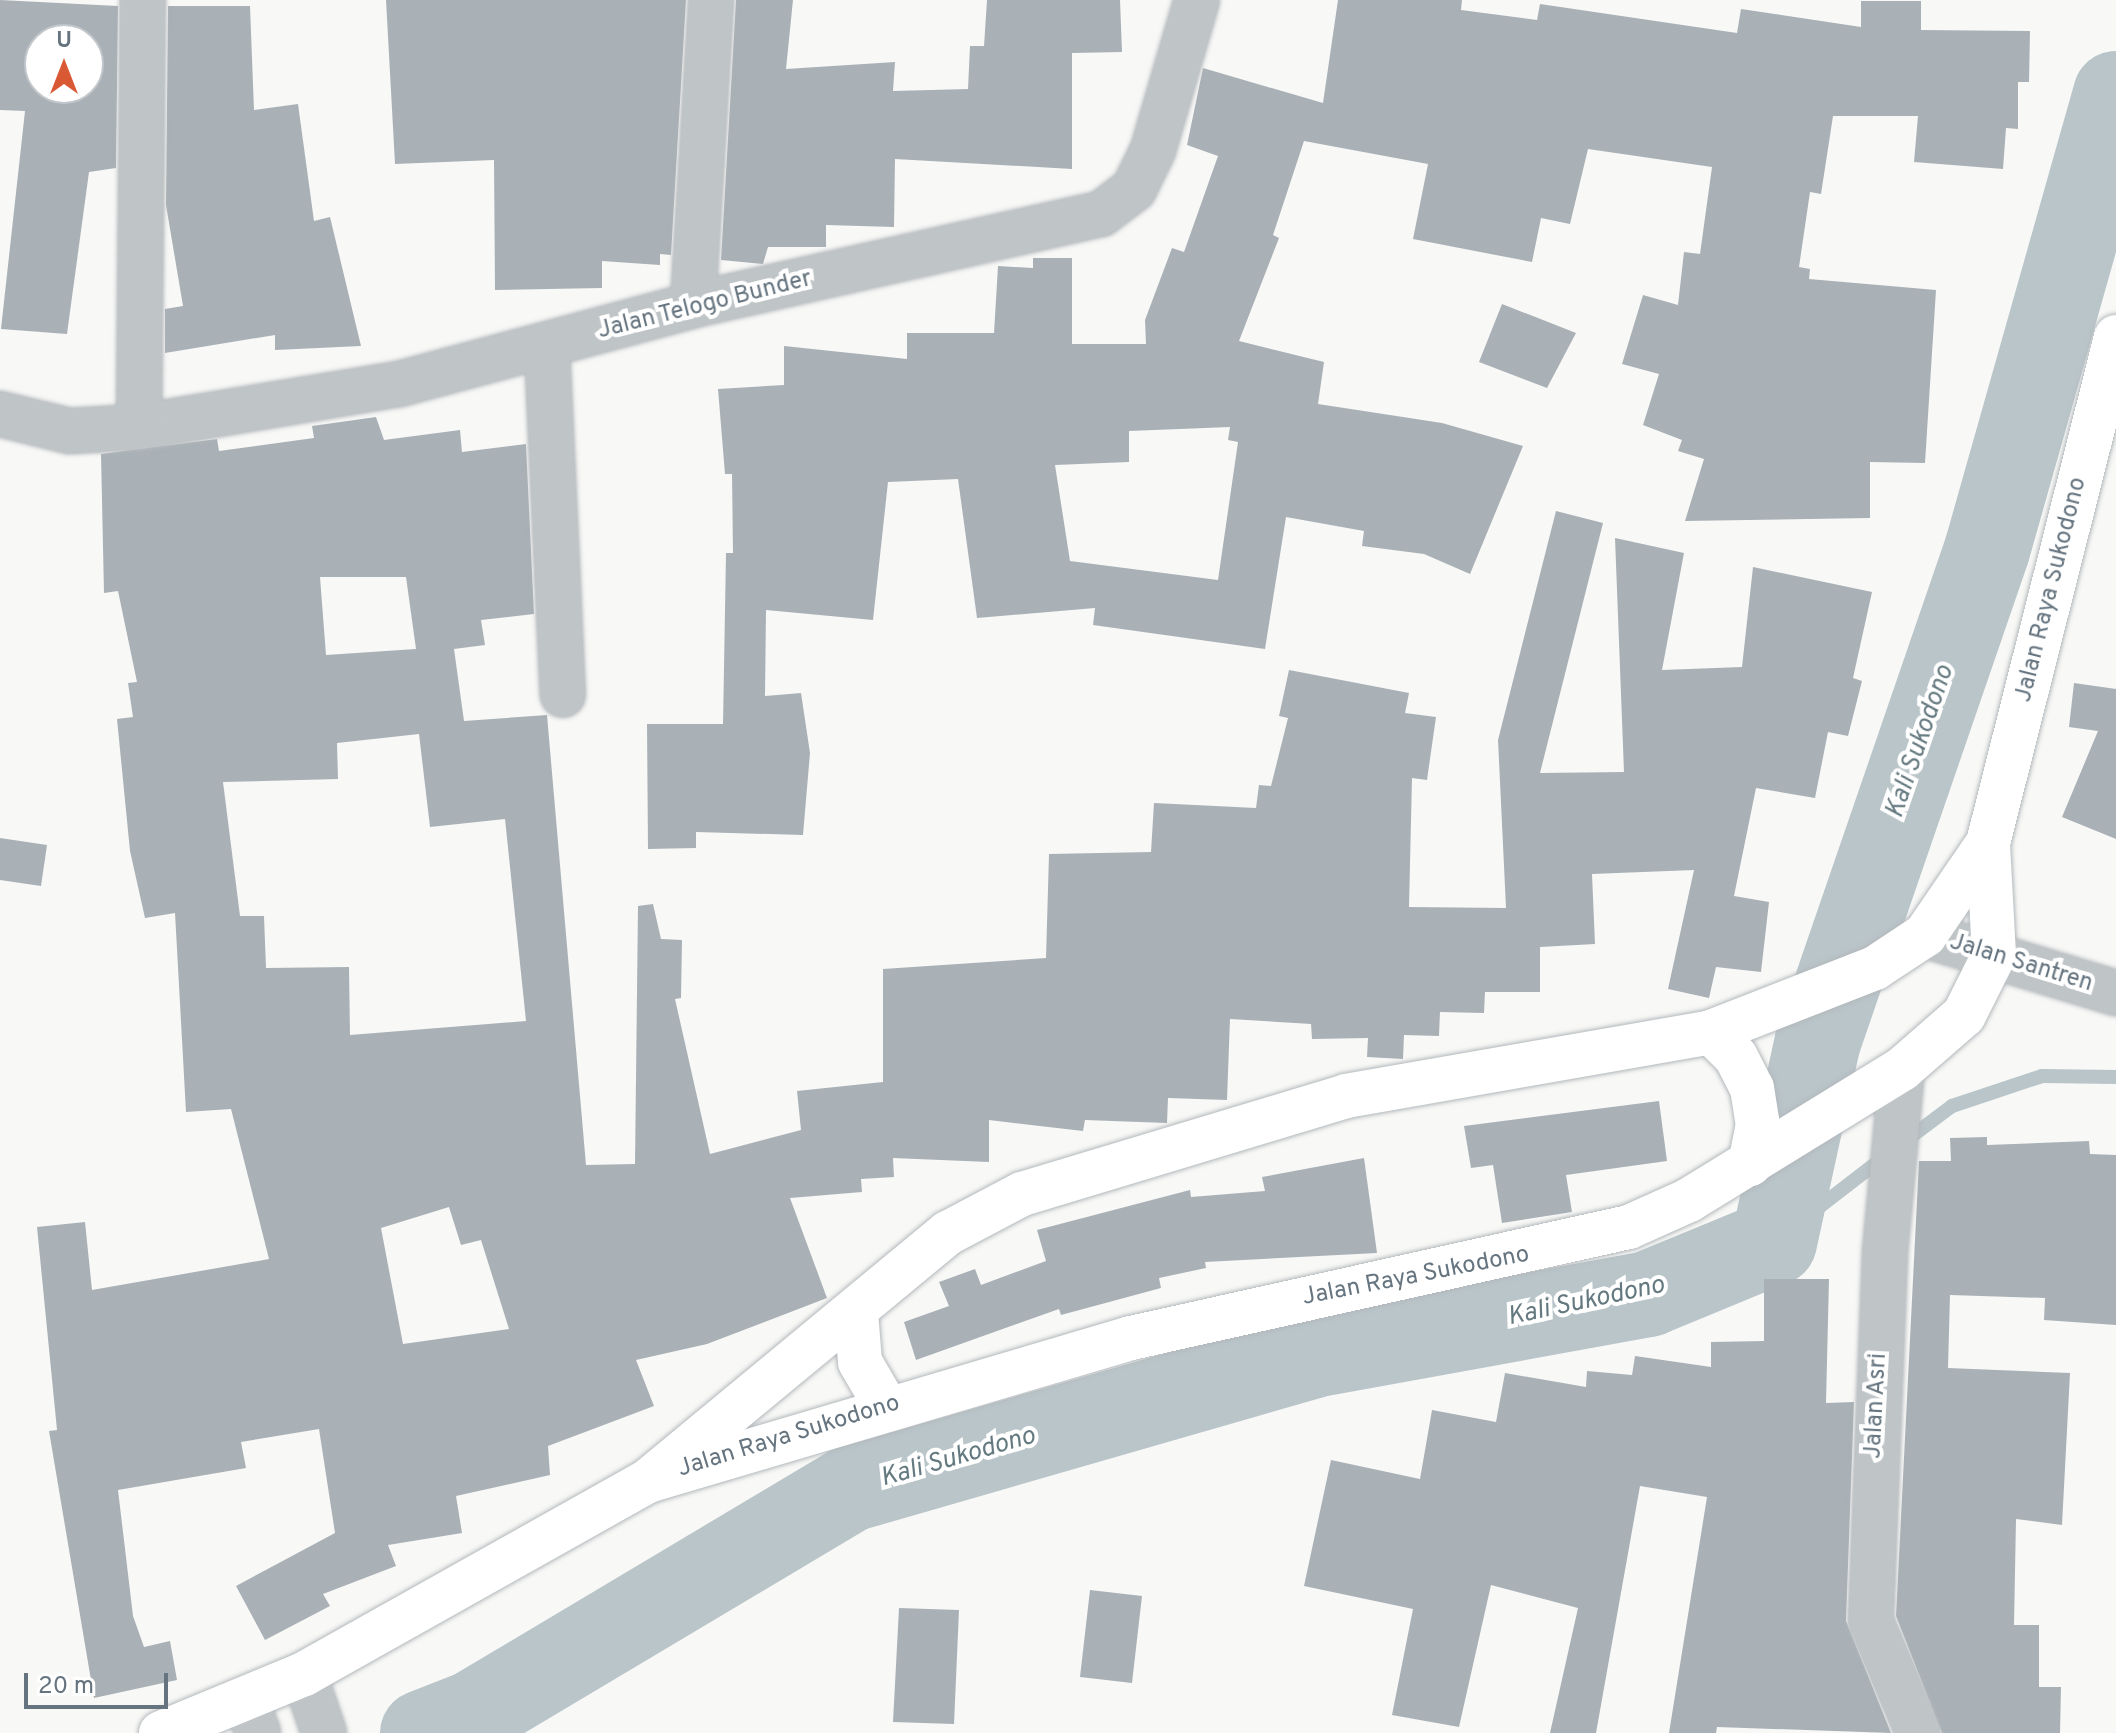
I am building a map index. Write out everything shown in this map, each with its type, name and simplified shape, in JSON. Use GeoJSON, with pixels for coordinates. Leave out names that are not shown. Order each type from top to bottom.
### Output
{"type":"FeatureCollection","features":[{"type":"Feature","properties":{"kind":"main road","name":"Jalan Raya Sukodono"},"geometry":{"type":"LineString","coordinates":[[648,1481],[885,1405],[1131,1338],[1543,1252],[1629,1227],[1767,1153],[1888,1078],[1964,1015],[1994,955],[1988,843],[2116,337]]}},
{"type":"Feature","properties":{"kind":"main road","name":"Jalan Raya Sukodono"},"geometry":{"type":"LineString","coordinates":[[161,1733],[252,1718],[313,1703],[648,1481],[948,1233],[1022,1194],[1151,1150],[1346,1096],[1724,1026],[1875,968],[1925,935],[1988,843]]}},
{"type":"Feature","properties":{"kind":"main road"},"geometry":{"type":"LineString","coordinates":[[1724,1026],[1752,1088],[1767,1153]]}},
{"type":"Feature","properties":{"kind":"main road"},"geometry":{"type":"LineString","coordinates":[[856,1312],[860,1362],[885,1405]]}},
{"type":"Feature","properties":{"kind":"street"},"geometry":{"type":"LineString","coordinates":[[139,427],[143,0]]}},
{"type":"Feature","properties":{"kind":"street"},"geometry":{"type":"LineString","coordinates":[[693,305],[711,0]]}},
{"type":"Feature","properties":{"kind":"street","name":"Jalan Telogo Bunder"},"geometry":{"type":"LineString","coordinates":[[0,414],[70,431],[139,427],[399,384],[547,347],[693,305],[1101,214],[1134,189],[1153,150],[1197,0]]}},
{"type":"Feature","properties":{"kind":"street"},"geometry":{"type":"LineString","coordinates":[[547,347],[563,695]]}},
{"type":"Feature","properties":{"kind":"street","name":"Jalan Santren"},"geometry":{"type":"LineString","coordinates":[[1925,935],[2116,993]]}},
{"type":"Feature","properties":{"kind":"street","name":"Jalan Asri"},"geometry":{"type":"LineString","coordinates":[[1888,1078],[1894,1147],[1871,1621],[1918,1733]]}},
{"type":"Feature","properties":{"kind":"building"},"geometry":{"type":"Polygon","coordinates":[[[0,0],[118,6],[116,168],[89,172],[67,334],[1,329],[25,111],[0,110],[0,0]]]}},
{"type":"Feature","properties":{"kind":"building"},"geometry":{"type":"Polygon","coordinates":[[[386,0],[686,0],[671,255],[660,254],[660,265],[602,261],[602,288],[495,290],[494,160],[395,164],[386,0]]]}},
{"type":"Feature","properties":{"kind":"building"},"geometry":{"type":"Polygon","coordinates":[[[736,0],[793,0],[786,69],[895,62],[893,91],[968,89],[970,46],[984,46],[987,0],[1120,0],[1122,52],[1072,53],[1072,169],[895,159],[894,227],[826,225],[826,247],[768,247],[763,264],[721,260],[736,0]]]}},
{"type":"Feature","properties":{"kind":"building"},"geometry":{"type":"Polygon","coordinates":[[[1338,0],[1462,0],[1461,10],[1537,20],[1540,4],[1737,33],[1741,9],[1861,27],[1861,1],[1921,1],[1921,30],[2030,31],[2029,82],[2018,82],[2018,129],[2006,128],[2003,169],[1914,162],[1918,116],[1833,116],[1821,194],[1810,192],[1799,267],[1810,269],[1809,279],[1936,290],[1925,463],[1870,462],[1870,518],[1685,521],[1704,459],[1678,451],[1682,440],[1643,425],[1659,374],[1622,364],[1643,295],[1678,305],[1684,252],[1700,254],[1712,167],[1588,149],[1570,224],[1541,218],[1532,262],[1413,239],[1428,164],[1304,141],[1273,235],[1279,238],[1239,341],[1324,362],[1318,404],[1442,423],[1523,446],[1470,574],[1424,554],[1362,546],[1364,531],[1286,517],[1265,649],[1093,625],[1095,608],[977,618],[958,479],[888,482],[873,620],[766,610],[765,696],[801,693],[810,753],[803,835],[696,832],[696,848],[648,849],[647,724],[723,724],[726,553],[733,553],[732,474],[725,474],[718,389],[784,385],[784,346],[907,359],[907,333],[994,333],[998,266],[1033,268],[1033,258],[1072,258],[1072,344],[1146,344],[1145,320],[1172,248],[1184,252],[1218,156],[1187,145],[1203,68],[1323,103],[1338,0]],[[1230,427],[1129,431],[1129,462],[1055,465],[1070,561],[1218,580],[1238,442],[1228,440],[1230,427]]]}},
{"type":"Feature","properties":{"kind":"building"},"geometry":{"type":"Polygon","coordinates":[[[168,6],[250,6],[254,110],[298,104],[314,221],[330,217],[361,346],[275,350],[275,335],[165,353],[165,309],[183,306],[166,205],[168,6]]]}},
{"type":"Feature","properties":{"kind":"building"},"geometry":{"type":"Polygon","coordinates":[[[1502,304],[1576,333],[1547,388],[1479,362],[1502,304]]]}},
{"type":"Feature","properties":{"kind":"building"},"geometry":{"type":"Polygon","coordinates":[[[376,417],[384,440],[460,430],[462,452],[526,444],[534,614],[481,620],[485,645],[454,649],[464,721],[547,715],[586,1165],[635,1164],[638,906],[653,904],[661,939],[682,940],[681,998],[675,999],[710,1154],[801,1130],[797,1091],[883,1082],[883,969],[1046,958],[1049,854],[1151,852],[1154,803],[1256,808],[1259,785],[1271,786],[1288,718],[1279,716],[1289,670],[1409,693],[1405,713],[1436,717],[1427,780],[1412,778],[1409,907],[1506,908],[1498,740],[1556,511],[1603,523],[1540,773],[1624,772],[1615,538],[1684,553],[1662,670],[1742,667],[1753,567],[1872,592],[1853,678],[1862,681],[1848,736],[1828,732],[1815,798],[1756,788],[1734,896],[1769,902],[1761,972],[1716,967],[1709,998],[1668,989],[1694,870],[1592,874],[1595,944],[1540,947],[1540,992],[1485,992],[1484,1013],[1440,1012],[1439,1036],[1404,1035],[1403,1059],[1367,1057],[1368,1038],[1312,1039],[1311,1024],[1230,1019],[1227,1100],[1168,1098],[1167,1123],[1085,1120],[1083,1131],[989,1120],[989,1162],[893,1158],[894,1177],[861,1179],[862,1192],[790,1198],[827,1298],[707,1344],[636,1360],[654,1406],[548,1446],[550,1475],[456,1496],[462,1533],[388,1545],[396,1566],[323,1594],[330,1606],[265,1640],[236,1586],[335,1533],[319,1429],[241,1442],[246,1468],[118,1490],[133,1616],[144,1647],[170,1641],[177,1680],[94,1698],[49,1431],[57,1430],[37,1227],[85,1222],[92,1290],[269,1259],[231,1109],[186,1112],[175,913],[145,918],[130,851],[117,719],[133,717],[128,683],[137,682],[118,591],[104,593],[101,454],[217,439],[219,451],[314,438],[312,426],[376,417]],[[320,577],[326,655],[416,649],[406,577],[320,577]],[[419,734],[337,743],[338,779],[223,782],[240,916],[264,916],[266,968],[349,967],[350,1035],[526,1021],[505,819],[430,827],[419,734]],[[449,1207],[381,1228],[403,1344],[509,1329],[481,1240],[461,1245],[449,1207]]]}},
{"type":"Feature","properties":{"kind":"building"},"geometry":{"type":"Polygon","coordinates":[[[2074,683],[2116,689],[2116,839],[2062,817],[2098,731],[2069,727],[2074,683]]]}},
{"type":"Feature","properties":{"kind":"building"},"geometry":{"type":"Polygon","coordinates":[[[0,838],[47,845],[41,886],[0,880],[0,838]]]}},
{"type":"Feature","properties":{"kind":"building"},"geometry":{"type":"Polygon","coordinates":[[[1659,1101],[1667,1161],[1566,1175],[1572,1212],[1502,1223],[1493,1165],[1471,1168],[1464,1126],[1659,1101]]]}},
{"type":"Feature","properties":{"kind":"building"},"geometry":{"type":"Polygon","coordinates":[[[1987,1137],[1987,1145],[2089,1141],[2090,1154],[2116,1155],[2116,1325],[2044,1320],[2045,1298],[1950,1295],[1948,1368],[2070,1373],[2062,1525],[2016,1519],[2014,1625],[2039,1625],[2039,1687],[2061,1687],[2060,1733],[1942,1733],[1896,1616],[1919,1161],[1951,1161],[1950,1138],[1987,1137]]]}},
{"type":"Feature","properties":{"kind":"building"},"geometry":{"type":"Polygon","coordinates":[[[1364,1158],[1377,1253],[1205,1262],[1206,1268],[1159,1278],[1161,1288],[1061,1315],[1059,1309],[916,1360],[904,1322],[949,1306],[939,1282],[975,1269],[981,1285],[1046,1261],[1037,1230],[1190,1190],[1191,1197],[1265,1191],[1262,1177],[1364,1158]]]}},
{"type":"Feature","properties":{"kind":"building"},"geometry":{"type":"Polygon","coordinates":[[[1764,1279],[1829,1279],[1826,1403],[1854,1402],[1846,1621],[1891,1733],[1717,1727],[1716,1733],[1669,1733],[1707,1497],[1640,1486],[1596,1733],[1550,1733],[1578,1608],[1491,1585],[1459,1727],[1392,1715],[1413,1609],[1304,1586],[1331,1460],[1420,1479],[1432,1410],[1496,1422],[1505,1373],[1586,1387],[1587,1371],[1632,1375],[1635,1356],[1711,1367],[1711,1342],[1764,1341],[1764,1279]]]}},
{"type":"Feature","properties":{"kind":"building"},"geometry":{"type":"Polygon","coordinates":[[[1090,1590],[1142,1596],[1132,1683],[1080,1677],[1090,1590]]]}},
{"type":"Feature","properties":{"kind":"building"},"geometry":{"type":"Polygon","coordinates":[[[899,1608],[959,1610],[954,1724],[893,1722],[899,1608]]]}},
{"type":"Feature","properties":{"kind":"waterway","name":"Kali Sukodono"},"geometry":{"type":"LineString","coordinates":[[423,1733],[474,1713],[850,1489],[1313,1355],[1648,1294],[1774,1242],[1818,1041],[1987,550],[2116,94]]}},
{"type":"Feature","properties":{"kind":"waterway"},"geometry":{"type":"LineString","coordinates":[[1904,1142],[1952,1106],[2042,1076],[2116,1077]]}},
{"type":"Feature","properties":{"kind":"waterway"},"geometry":{"type":"LineString","coordinates":[[1774,1242],[1884,1157]]}}]}
